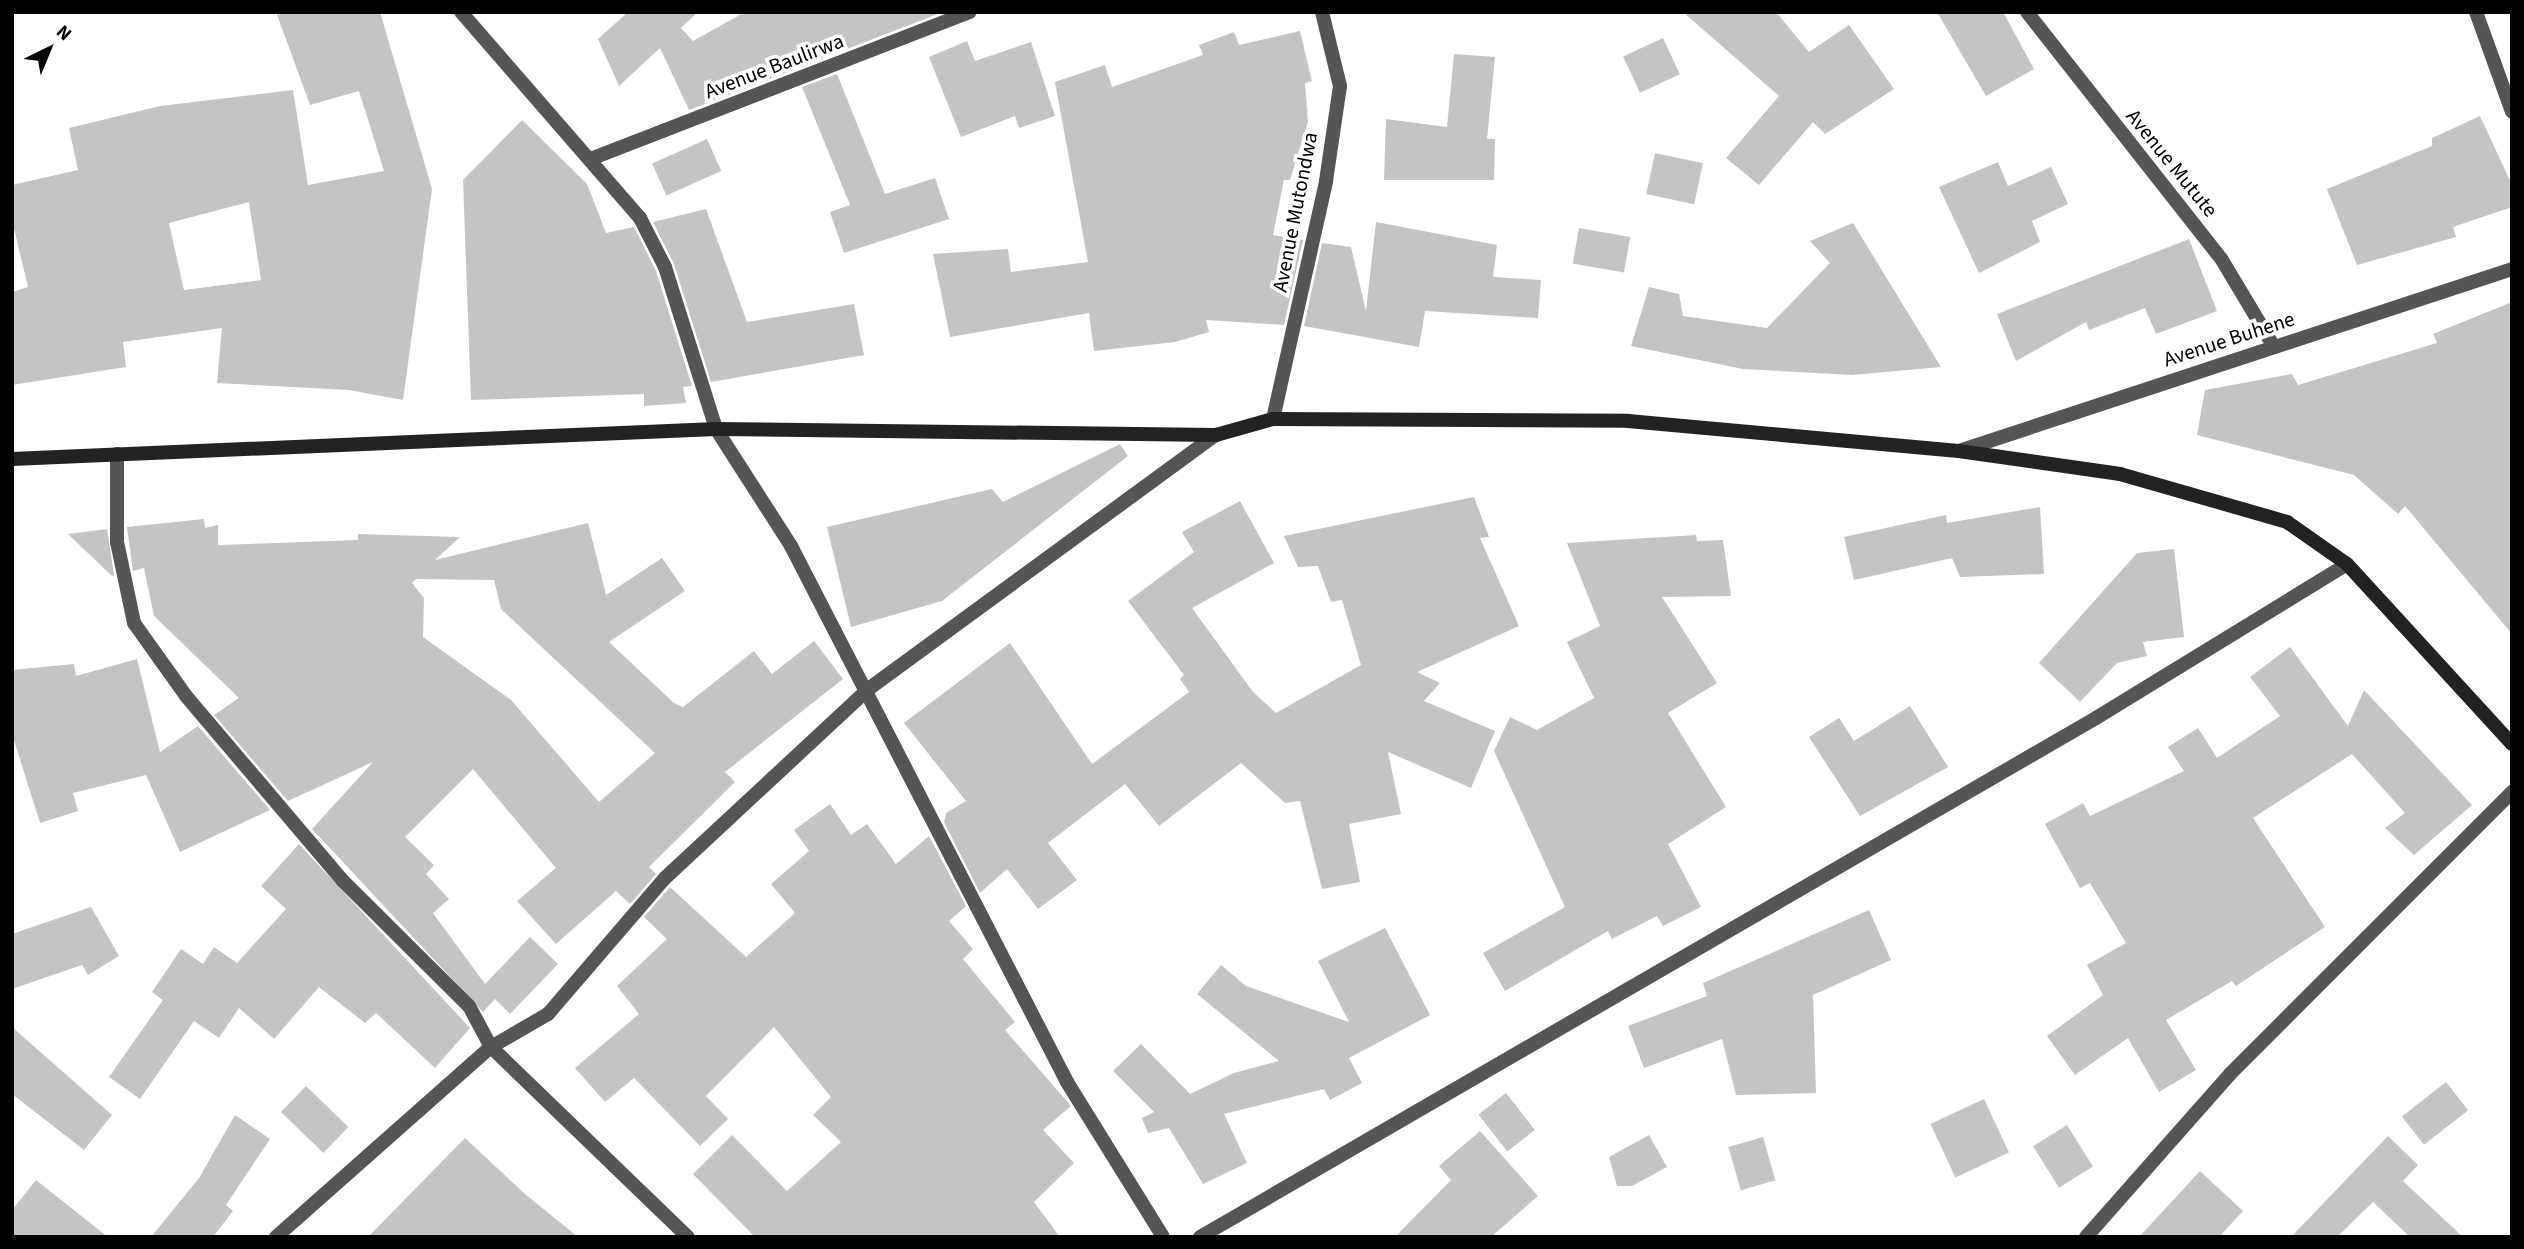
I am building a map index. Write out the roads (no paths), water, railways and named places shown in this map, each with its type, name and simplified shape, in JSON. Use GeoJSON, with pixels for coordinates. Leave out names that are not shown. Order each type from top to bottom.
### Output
{"type":"FeatureCollection","features":[{"type":"Feature","properties":{"kind":"main road"},"geometry":{"type":"LineString","coordinates":[[12,459],[716,429],[1216,435],[1273,419],[1628,421],[1959,451],[2120,474],[2212,498],[2287,522],[2347,564],[2512,744]]}},
{"type":"Feature","properties":{"kind":"street"},"geometry":{"type":"LineString","coordinates":[[461,12],[593,158],[640,218],[665,267],[716,429],[790,546],[1068,1082],[1163,1237]]}},
{"type":"Feature","properties":{"kind":"street","name":"Avenue Baulirwa"},"geometry":{"type":"LineString","coordinates":[[593,158],[971,12]]}},
{"type":"Feature","properties":{"kind":"street","name":"Avenue Mutondwa"},"geometry":{"type":"LineString","coordinates":[[1273,419],[1326,181],[1340,86],[1322,12]]}},
{"type":"Feature","properties":{"kind":"street","name":"Avenue Mutute"},"geometry":{"type":"LineString","coordinates":[[2027,12],[2222,260],[2274,347]]}},
{"type":"Feature","properties":{"kind":"street"},"geometry":{"type":"LineString","coordinates":[[2476,12],[2512,112]]}},
{"type":"Feature","properties":{"kind":"street","name":"Avenue Buhene"},"geometry":{"type":"LineString","coordinates":[[1959,451],[2512,269]]}},
{"type":"Feature","properties":{"kind":"street"},"geometry":{"type":"LineString","coordinates":[[276,1237],[491,1047],[548,1014],[665,878],[867,690],[1216,435]]}},
{"type":"Feature","properties":{"kind":"street"},"geometry":{"type":"LineString","coordinates":[[117,454],[117,542],[134,623],[186,696],[343,881],[468,1006],[491,1047],[688,1237]]}},
{"type":"Feature","properties":{"kind":"street"},"geometry":{"type":"LineString","coordinates":[[1200,1237],[2096,718],[2347,564]]}},
{"type":"Feature","properties":{"kind":"street"},"geometry":{"type":"LineString","coordinates":[[2086,1237],[2230,1074],[2512,792]]}}]}
